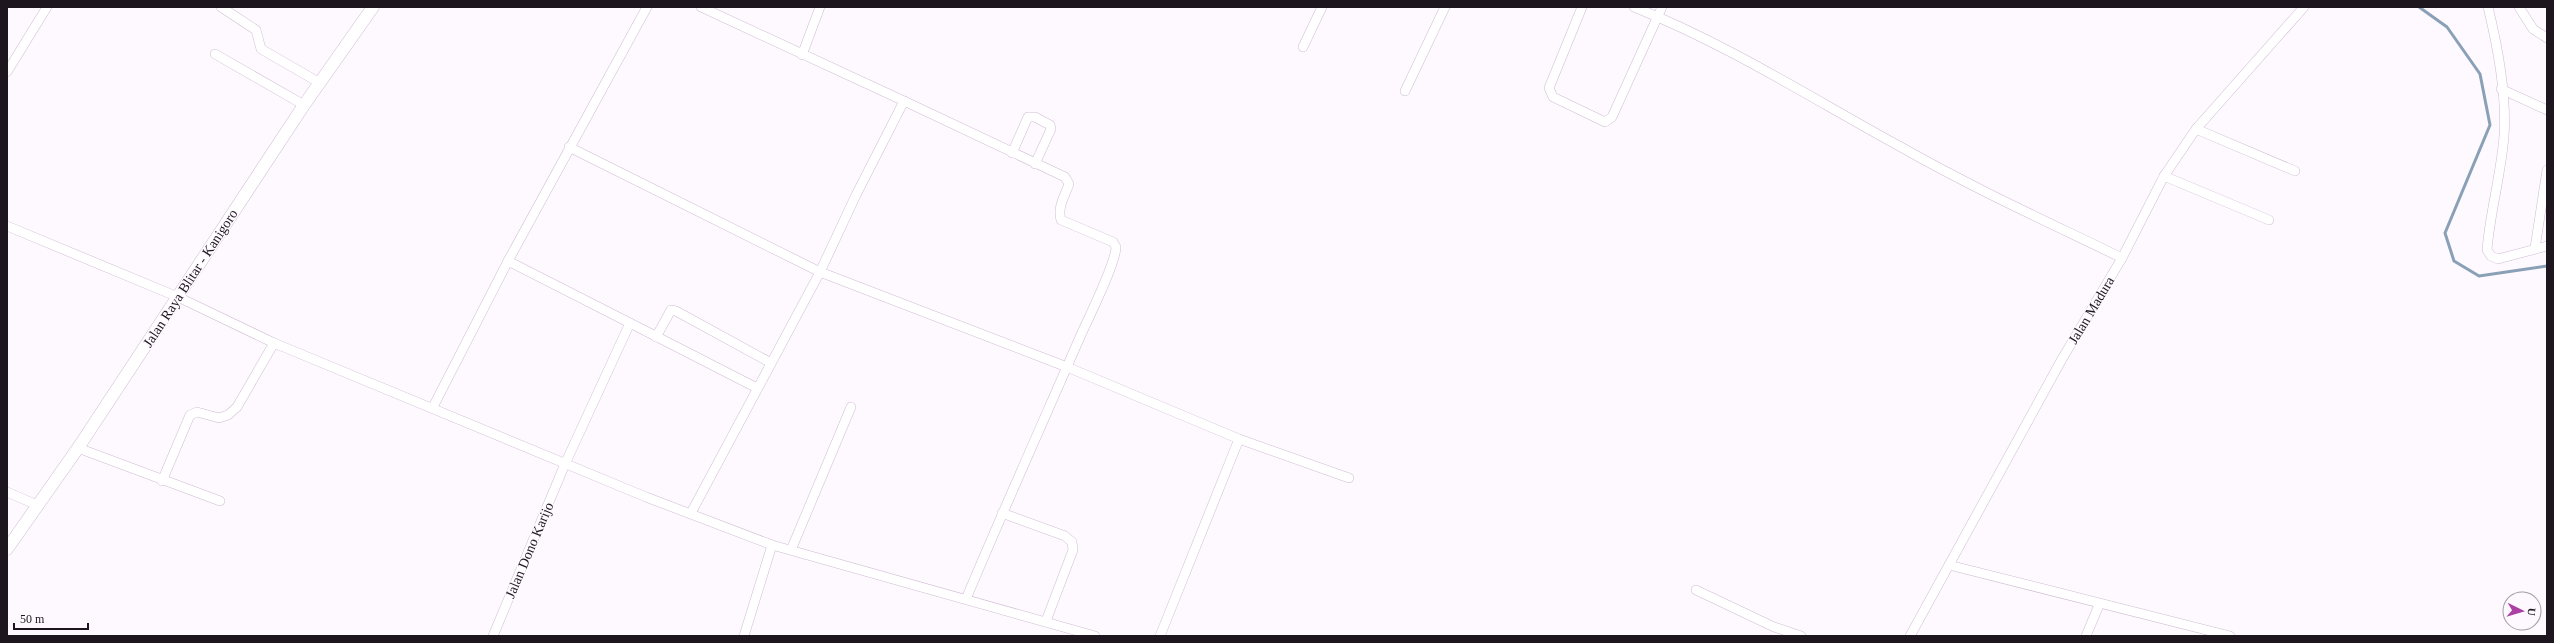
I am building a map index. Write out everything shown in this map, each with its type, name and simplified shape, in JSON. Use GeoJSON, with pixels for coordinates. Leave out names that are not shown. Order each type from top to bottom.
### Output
{"type":"FeatureCollection","features":[{"type":"Feature","properties":{"kind":"main road","name":"Jalan Raya Blitar - Kanigoro"},"geometry":{"type":"LineString","coordinates":[[11,540],[78,448],[304,105],[373,7]]}},
{"type":"Feature","properties":{"kind":"street"},"geometry":{"type":"LineString","coordinates":[[7,72],[47,7]]}},
{"type":"Feature","properties":{"kind":"street"},"geometry":{"type":"LineString","coordinates":[[221,7],[256,30],[260,48],[320,83]]}},
{"type":"Feature","properties":{"kind":"street"},"geometry":{"type":"LineString","coordinates":[[433,407],[508,261],[569,147],[647,7]]}},
{"type":"Feature","properties":{"kind":"street"},"geometry":{"type":"LineString","coordinates":[[701,7],[904,101],[1069,181],[1059,213],[1061,220],[1112,242],[1116,247],[1099,293],[1029,457],[1002,513],[966,599]]}},
{"type":"Feature","properties":{"kind":"street"},"geometry":{"type":"LineString","coordinates":[[802,55],[820,7]]}},
{"type":"Feature","properties":{"kind":"street"},"geometry":{"type":"LineString","coordinates":[[1304,47],[1322,7]]}},
{"type":"Feature","properties":{"kind":"street"},"geometry":{"type":"LineString","coordinates":[[1405,91],[1445,7]]}},
{"type":"Feature","properties":{"kind":"street"},"geometry":{"type":"LineString","coordinates":[[1582,7],[1549,88],[1549,93],[1552,97],[1605,122],[1612,118],[1662,7]]}},
{"type":"Feature","properties":{"kind":"street"},"geometry":{"type":"LineString","coordinates":[[1634,7],[1657,16],[1777,77],[1902,148],[2004,202],[2122,258]]}},
{"type":"Feature","properties":{"kind":"street","name":"Jalan Madura"},"geometry":{"type":"LineString","coordinates":[[1910,636],[2062,359],[2122,258],[2164,176],[2196,129],[2304,7]]}},
{"type":"Feature","properties":{"kind":"street"},"geometry":{"type":"LineString","coordinates":[[2488,7],[2497,50],[2504,116],[2504,136],[2487,250],[2491,256],[2498,258],[2547,246]]}},
{"type":"Feature","properties":{"kind":"street"},"geometry":{"type":"LineString","coordinates":[[2519,7],[2533,29],[2547,38]]}},
{"type":"Feature","properties":{"kind":"street"},"geometry":{"type":"LineString","coordinates":[[215,54],[304,105]]}},
{"type":"Feature","properties":{"kind":"street"},"geometry":{"type":"LineString","coordinates":[[2501,88],[2547,110]]}},
{"type":"Feature","properties":{"kind":"street"},"geometry":{"type":"LineString","coordinates":[[691,514],[820,272],[856,195],[904,101]]}},
{"type":"Feature","properties":{"kind":"street"},"geometry":{"type":"LineString","coordinates":[[1012,153],[1028,117],[1036,117],[1052,129],[1035,164]]}},
{"type":"Feature","properties":{"kind":"street"},"geometry":{"type":"LineString","coordinates":[[2196,129],[2295,171]]}},
{"type":"Feature","properties":{"kind":"street"},"geometry":{"type":"LineString","coordinates":[[569,147],[820,272],[1067,367],[1239,439],[1349,478]]}},
{"type":"Feature","properties":{"kind":"street"},"geometry":{"type":"LineString","coordinates":[[2536,248],[2547,170]]}},
{"type":"Feature","properties":{"kind":"street"},"geometry":{"type":"LineString","coordinates":[[2164,176],[2269,220]]}},
{"type":"Feature","properties":{"kind":"street"},"geometry":{"type":"LineString","coordinates":[[7,226],[178,297],[274,343],[433,407],[565,464],[772,545],[1095,636]]}},
{"type":"Feature","properties":{"kind":"street"},"geometry":{"type":"LineString","coordinates":[[508,261],[757,388]]}},
{"type":"Feature","properties":{"kind":"street"},"geometry":{"type":"LineString","coordinates":[[656,337],[671,310],[676,311],[770,364]]}},
{"type":"Feature","properties":{"kind":"street","name":"Jalan Dono Karijo"},"geometry":{"type":"LineString","coordinates":[[493,636],[565,464],[630,323]]}},
{"type":"Feature","properties":{"kind":"street"},"geometry":{"type":"LineString","coordinates":[[162,481],[190,414],[197,412],[219,418],[233,410],[274,343]]}},
{"type":"Feature","properties":{"kind":"street"},"geometry":{"type":"LineString","coordinates":[[791,550],[851,407]]}},
{"type":"Feature","properties":{"kind":"street"},"geometry":{"type":"LineString","coordinates":[[1160,636],[1239,439]]}},
{"type":"Feature","properties":{"kind":"street"},"geometry":{"type":"LineString","coordinates":[[78,448],[162,481],[220,501]]}},
{"type":"Feature","properties":{"kind":"street"},"geometry":{"type":"LineString","coordinates":[[7,492],[37,505]]}},
{"type":"Feature","properties":{"kind":"street"},"geometry":{"type":"LineString","coordinates":[[1002,513],[1065,536],[1073,544],[1073,550],[1046,621]]}},
{"type":"Feature","properties":{"kind":"street"},"geometry":{"type":"LineString","coordinates":[[744,636],[772,545]]}},
{"type":"Feature","properties":{"kind":"street"},"geometry":{"type":"LineString","coordinates":[[1949,565],[2099,605],[2230,636]]}},
{"type":"Feature","properties":{"kind":"street"},"geometry":{"type":"LineString","coordinates":[[1696,590],[1774,627],[1801,636]]}},
{"type":"Feature","properties":{"kind":"street"},"geometry":{"type":"LineString","coordinates":[[2086,636],[2099,605]]}},
{"type":"Feature","properties":{"kind":"waterway"},"geometry":{"type":"LineString","coordinates":[[2419,7],[2447,27],[2480,74],[2490,125],[2445,233],[2454,261],[2479,276],[2547,266]]}}]}
